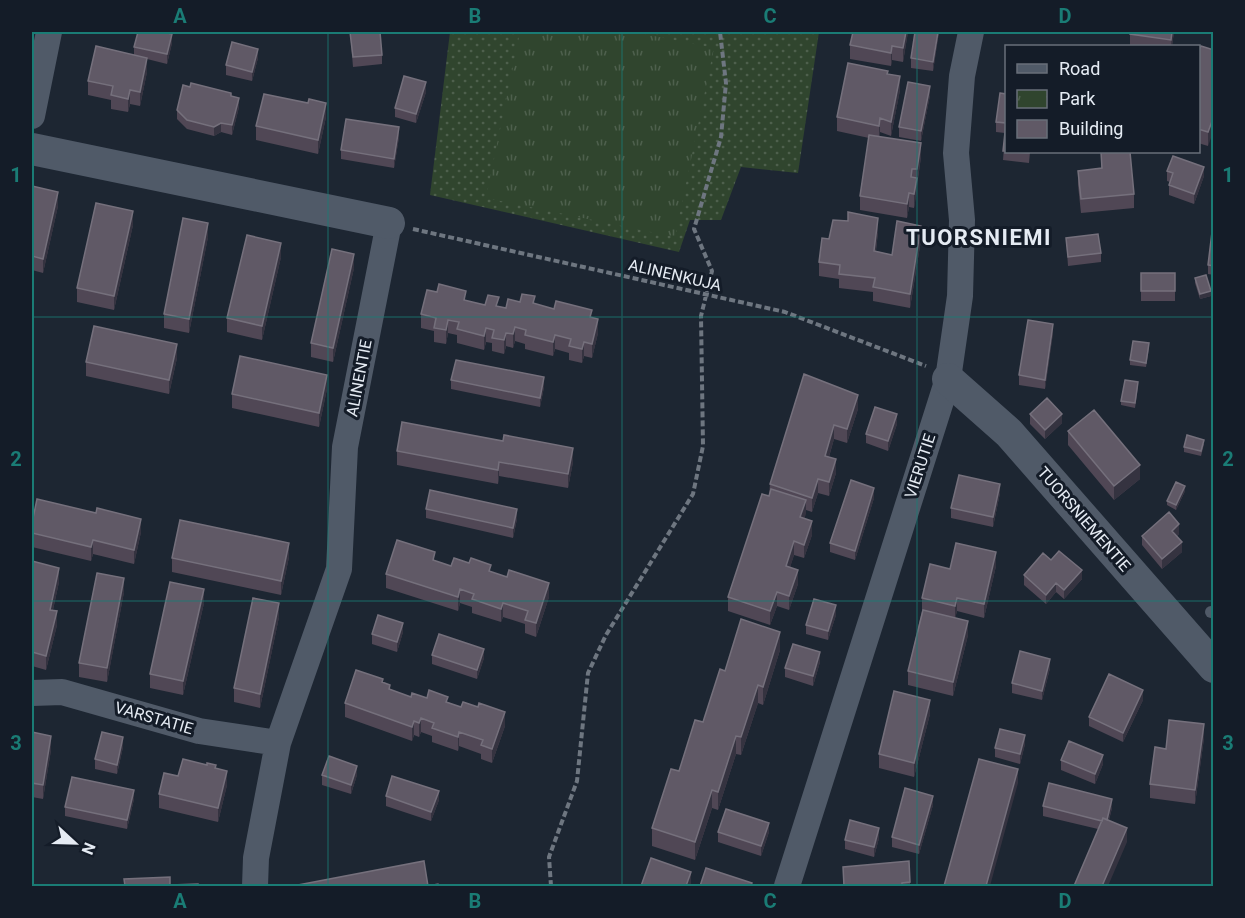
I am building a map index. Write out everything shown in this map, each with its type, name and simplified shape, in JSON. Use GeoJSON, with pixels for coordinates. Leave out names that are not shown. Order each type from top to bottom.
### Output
{"type":"FeatureCollection","features":[{"type":"Feature","properties":{"kind":"street"},"geometry":{"type":"LineString","coordinates":[[32,116],[49,32]]}},
{"type":"Feature","properties":{"kind":"street","name":"VIERUTIE"},"geometry":{"type":"LineString","coordinates":[[787,886],[948,379],[960,296],[962,220],[956,153],[962,76],[971,32]]}},
{"type":"Feature","properties":{"kind":"street"},"geometry":{"type":"LineString","coordinates":[[32,149],[389,224]]}},
{"type":"Feature","properties":{"kind":"street","name":"ALINENTIE"},"geometry":{"type":"LineString","coordinates":[[255,886],[256,858],[278,743],[339,568],[345,447],[389,224]]}},
{"type":"Feature","properties":{"kind":"street","name":"TUORSNIEMENTIE"},"geometry":{"type":"LineString","coordinates":[[948,379],[1009,433],[1214,667]]}},
{"type":"Feature","properties":{"kind":"street","name":"VARSTATIE"},"geometry":{"type":"LineString","coordinates":[[32,693],[62,692],[199,731],[278,743]]}},
{"type":"Feature","properties":{"kind":"path"},"geometry":{"type":"LineString","coordinates":[[551,886],[549,857],[578,781],[588,673],[606,635],[693,494],[703,446],[701,316],[712,271],[694,229],[721,137],[726,83],[720,32]]}},
{"type":"Feature","properties":{"kind":"path","name":"ALINENKUJA"},"geometry":{"type":"LineString","coordinates":[[389,224],[785,312],[927,366],[948,379]]}},
{"type":"Feature","properties":{"kind":"green space"},"geometry":{"type":"Polygon","coordinates":[[[450,32],[819,32],[798,173],[741,167],[721,220],[690,220],[679,252],[430,195],[450,32]]]}},
{"type":"Feature","properties":{"kind":"green space"},"geometry":{"type":"Polygon","coordinates":[[[520,32],[634,32],[714,48],[675,237],[486,198],[520,32]]]}},
{"type":"Feature","properties":{"kind":"building"},"geometry":{"type":"Polygon","coordinates":[[[138,32],[172,34],[167,54],[134,47],[138,32]]]}},
{"type":"Feature","properties":{"kind":"building"},"geometry":{"type":"Polygon","coordinates":[[[350,32],[380,32],[382,55],[353,57],[350,32]]]}},
{"type":"Feature","properties":{"kind":"building"},"geometry":{"type":"Polygon","coordinates":[[[853,32],[906,32],[903,48],[892,46],[891,53],[850,45],[853,32]]]}},
{"type":"Feature","properties":{"kind":"building"},"geometry":{"type":"Polygon","coordinates":[[[915,32],[938,32],[933,62],[911,58],[915,32]]]}},
{"type":"Feature","properties":{"kind":"building"},"geometry":{"type":"Polygon","coordinates":[[[1130,32],[1172,32],[1171,40],[1130,34],[1130,32]]]}},
{"type":"Feature","properties":{"kind":"building"},"geometry":{"type":"Polygon","coordinates":[[[232,42],[258,49],[252,72],[226,65],[232,42]]]}},
{"type":"Feature","properties":{"kind":"building"},"geometry":{"type":"Polygon","coordinates":[[[96,46],[147,58],[140,92],[130,90],[128,99],[111,95],[113,86],[88,81],[96,46]]]}},
{"type":"Feature","properties":{"kind":"building"},"geometry":{"type":"Polygon","coordinates":[[[1201,46],[1214,50],[1214,116],[1208,132],[1200,130],[1201,46]]]}},
{"type":"Feature","properties":{"kind":"building"},"geometry":{"type":"Polygon","coordinates":[[[848,63],[888,71],[887,74],[900,76],[891,122],[880,118],[879,126],[837,117],[848,63]]]}},
{"type":"Feature","properties":{"kind":"building"},"geometry":{"type":"Polygon","coordinates":[[[404,76],[426,82],[416,114],[395,108],[404,76]]]}},
{"type":"Feature","properties":{"kind":"building"},"geometry":{"type":"Polygon","coordinates":[[[908,82],[930,86],[921,131],[899,127],[908,82]]]}},
{"type":"Feature","properties":{"kind":"building"},"geometry":{"type":"Polygon","coordinates":[[[191,83],[231,93],[231,96],[239,98],[232,125],[221,123],[214,127],[187,120],[177,110],[183,85],[190,87],[191,83]]]}},
{"type":"Feature","properties":{"kind":"building"},"geometry":{"type":"Polygon","coordinates":[[[1000,93],[1005,94],[1005,123],[996,122],[1000,93]]]}},
{"type":"Feature","properties":{"kind":"building"},"geometry":{"type":"Polygon","coordinates":[[[264,94],[308,103],[309,99],[326,103],[318,140],[256,126],[264,94]]]}},
{"type":"Feature","properties":{"kind":"building"},"geometry":{"type":"Polygon","coordinates":[[[346,119],[399,127],[394,159],[341,150],[346,119]]]}},
{"type":"Feature","properties":{"kind":"building"},"geometry":{"type":"Polygon","coordinates":[[[869,135],[921,143],[917,169],[912,169],[911,177],[917,178],[914,194],[909,193],[907,204],[860,196],[869,135]]]}},
{"type":"Feature","properties":{"kind":"building"},"geometry":{"type":"Polygon","coordinates":[[[1101,153],[1130,153],[1134,194],[1081,199],[1078,171],[1102,168],[1101,153]]]}},
{"type":"Feature","properties":{"kind":"building"},"geometry":{"type":"Polygon","coordinates":[[[1173,156],[1204,167],[1194,194],[1169,185],[1173,173],[1167,171],[1173,156]]]}},
{"type":"Feature","properties":{"kind":"building"},"geometry":{"type":"Polygon","coordinates":[[[32,186],[58,192],[43,259],[32,256],[32,186]]]}},
{"type":"Feature","properties":{"kind":"building"},"geometry":{"type":"Polygon","coordinates":[[[96,203],[133,211],[114,296],[77,288],[96,203]]]}},
{"type":"Feature","properties":{"kind":"building"},"geometry":{"type":"Polygon","coordinates":[[[848,212],[878,218],[874,251],[892,255],[897,221],[921,226],[910,294],[873,287],[875,278],[839,274],[840,265],[819,262],[822,238],[829,239],[833,220],[848,221],[848,212]]]}},
{"type":"Feature","properties":{"kind":"building"},"geometry":{"type":"Polygon","coordinates":[[[183,218],[208,223],[189,319],[164,314],[183,218]]]}},
{"type":"Feature","properties":{"kind":"building"},"geometry":{"type":"Polygon","coordinates":[[[1212,232],[1214,232],[1214,266],[1208,265],[1212,232]]]}},
{"type":"Feature","properties":{"kind":"building"},"geometry":{"type":"Polygon","coordinates":[[[1098,234],[1101,253],[1068,257],[1066,238],[1098,234]]]}},
{"type":"Feature","properties":{"kind":"building"},"geometry":{"type":"Polygon","coordinates":[[[247,235],[281,243],[262,326],[227,318],[247,235]]]}},
{"type":"Feature","properties":{"kind":"building"},"geometry":{"type":"Polygon","coordinates":[[[332,249],[354,254],[333,348],[311,343],[332,249]]]}},
{"type":"Feature","properties":{"kind":"building"},"geometry":{"type":"Polygon","coordinates":[[[1141,273],[1175,273],[1175,291],[1141,291],[1141,273]]]}},
{"type":"Feature","properties":{"kind":"building"},"geometry":{"type":"Polygon","coordinates":[[[1206,275],[1211,291],[1200,294],[1195,278],[1206,275]]]}},
{"type":"Feature","properties":{"kind":"building"},"geometry":{"type":"Polygon","coordinates":[[[439,284],[466,291],[464,300],[485,305],[488,295],[499,297],[496,306],[506,308],[508,299],[520,302],[522,294],[535,296],[533,303],[554,309],[556,301],[592,310],[590,317],[598,319],[592,344],[584,342],[582,349],[569,346],[571,339],[555,335],[553,342],[525,335],[526,330],[515,327],[513,334],[506,333],[504,340],[492,338],[494,330],[486,328],[484,336],[457,329],[459,322],[448,320],[446,330],[434,328],[436,318],[421,314],[427,290],[437,292],[439,284]]]}},
{"type":"Feature","properties":{"kind":"building"},"geometry":{"type":"Polygon","coordinates":[[[1028,320],[1053,324],[1045,380],[1019,375],[1028,320]]]}},
{"type":"Feature","properties":{"kind":"building"},"geometry":{"type":"Polygon","coordinates":[[[94,326],[177,344],[169,380],[86,362],[94,326]]]}},
{"type":"Feature","properties":{"kind":"building"},"geometry":{"type":"Polygon","coordinates":[[[1133,341],[1149,343],[1146,363],[1130,360],[1133,341]]]}},
{"type":"Feature","properties":{"kind":"building"},"geometry":{"type":"Polygon","coordinates":[[[240,356],[327,375],[319,413],[232,394],[240,356]]]}},
{"type":"Feature","properties":{"kind":"building"},"geometry":{"type":"Polygon","coordinates":[[[456,360],[544,377],[540,398],[451,380],[456,360]]]}},
{"type":"Feature","properties":{"kind":"building"},"geometry":{"type":"Polygon","coordinates":[[[804,374],[858,395],[847,429],[834,425],[825,456],[836,459],[829,482],[818,479],[812,498],[770,484],[804,374]]]}},
{"type":"Feature","properties":{"kind":"building"},"geometry":{"type":"Polygon","coordinates":[[[1125,380],[1138,382],[1135,403],[1121,401],[1125,380]]]}},
{"type":"Feature","properties":{"kind":"building"},"geometry":{"type":"Polygon","coordinates":[[[1047,398],[1062,414],[1045,430],[1030,414],[1047,398]]]}},
{"type":"Feature","properties":{"kind":"building"},"geometry":{"type":"Polygon","coordinates":[[[875,407],[897,414],[888,441],[866,434],[875,407]]]}},
{"type":"Feature","properties":{"kind":"building"},"geometry":{"type":"Polygon","coordinates":[[[1094,410],[1140,465],[1114,486],[1068,431],[1094,410]]]}},
{"type":"Feature","properties":{"kind":"building"},"geometry":{"type":"Polygon","coordinates":[[[402,422],[503,441],[504,435],[573,448],[568,474],[499,462],[498,470],[397,451],[402,422]]]}},
{"type":"Feature","properties":{"kind":"building"},"geometry":{"type":"Polygon","coordinates":[[[1187,435],[1204,440],[1201,451],[1184,447],[1187,435]]]}},
{"type":"Feature","properties":{"kind":"building"},"geometry":{"type":"Polygon","coordinates":[[[959,475],[1000,484],[993,517],[951,508],[959,475]]]}},
{"type":"Feature","properties":{"kind":"building"},"geometry":{"type":"Polygon","coordinates":[[[851,480],[874,488],[855,551],[830,543],[851,480]]]}},
{"type":"Feature","properties":{"kind":"building"},"geometry":{"type":"Polygon","coordinates":[[[1176,482],[1185,486],[1176,505],[1167,501],[1176,482]]]}},
{"type":"Feature","properties":{"kind":"building"},"geometry":{"type":"Polygon","coordinates":[[[771,489],[806,500],[800,517],[812,521],[804,545],[794,541],[786,566],[798,570],[789,596],[777,592],[770,611],[728,597],[762,494],[769,496],[771,489]]]}},
{"type":"Feature","properties":{"kind":"building"},"geometry":{"type":"Polygon","coordinates":[[[430,490],[517,509],[513,528],[426,509],[430,490]]]}},
{"type":"Feature","properties":{"kind":"building"},"geometry":{"type":"Polygon","coordinates":[[[37,499],[96,513],[97,508],[141,519],[134,550],[93,540],[91,547],[32,533],[37,499]]]}},
{"type":"Feature","properties":{"kind":"building"},"geometry":{"type":"Polygon","coordinates":[[[1169,512],[1179,524],[1172,531],[1182,542],[1162,559],[1142,536],[1169,512]]]}},
{"type":"Feature","properties":{"kind":"building"},"geometry":{"type":"Polygon","coordinates":[[[180,520],[289,543],[281,581],[172,558],[180,520]]]}},
{"type":"Feature","properties":{"kind":"building"},"geometry":{"type":"Polygon","coordinates":[[[397,540],[435,552],[433,560],[451,566],[454,558],[469,563],[471,558],[491,565],[489,571],[507,577],[509,570],[549,583],[536,623],[525,620],[528,611],[503,603],[501,609],[472,599],[474,594],[460,589],[458,597],[386,574],[397,540]]]}},
{"type":"Feature","properties":{"kind":"building"},"geometry":{"type":"Polygon","coordinates":[[[956,543],[996,552],[984,604],[957,598],[955,606],[922,598],[930,564],[950,569],[956,543]]]}},
{"type":"Feature","properties":{"kind":"building"},"geometry":{"type":"Polygon","coordinates":[[[1059,551],[1082,570],[1064,590],[1056,583],[1046,595],[1024,575],[1043,553],[1051,560],[1059,551]]]}},
{"type":"Feature","properties":{"kind":"building"},"geometry":{"type":"Polygon","coordinates":[[[32,561],[59,568],[50,610],[57,611],[46,656],[32,652],[32,561]]]}},
{"type":"Feature","properties":{"kind":"building"},"geometry":{"type":"Polygon","coordinates":[[[97,573],[124,578],[107,668],[79,663],[97,573]]]}},
{"type":"Feature","properties":{"kind":"building"},"geometry":{"type":"Polygon","coordinates":[[[170,582],[204,589],[183,681],[150,674],[170,582]]]}},
{"type":"Feature","properties":{"kind":"building"},"geometry":{"type":"Polygon","coordinates":[[[253,598],[279,603],[260,694],[234,688],[253,598]]]}},
{"type":"Feature","properties":{"kind":"building"},"geometry":{"type":"Polygon","coordinates":[[[814,599],[836,605],[828,631],[806,625],[814,599]]]}},
{"type":"Feature","properties":{"kind":"building"},"geometry":{"type":"Polygon","coordinates":[[[923,610],[968,621],[953,682],[908,671],[923,610]]]}},
{"type":"Feature","properties":{"kind":"building"},"geometry":{"type":"Polygon","coordinates":[[[378,615],[403,623],[397,642],[372,634],[378,615]]]}},
{"type":"Feature","properties":{"kind":"building"},"geometry":{"type":"Polygon","coordinates":[[[741,619],[780,632],[763,687],[758,685],[741,737],[736,736],[718,792],[712,790],[695,842],[652,828],[671,769],[679,771],[695,720],[703,722],[720,669],[725,671],[741,619]]]}},
{"type":"Feature","properties":{"kind":"building"},"geometry":{"type":"Polygon","coordinates":[[[439,634],[484,649],[477,670],[432,655],[439,634]]]}},
{"type":"Feature","properties":{"kind":"building"},"geometry":{"type":"Polygon","coordinates":[[[793,644],[820,652],[813,676],[785,668],[793,644]]]}},
{"type":"Feature","properties":{"kind":"building"},"geometry":{"type":"Polygon","coordinates":[[[1020,651],[1050,659],[1042,691],[1012,683],[1020,651]]]}},
{"type":"Feature","properties":{"kind":"building"},"geometry":{"type":"Polygon","coordinates":[[[356,670],[383,679],[382,682],[390,685],[389,689],[411,697],[412,693],[427,698],[429,690],[448,697],[446,702],[461,707],[463,702],[478,707],[479,703],[505,712],[492,749],[481,745],[483,740],[459,732],[458,737],[432,728],[434,723],[421,718],[419,723],[414,721],[412,727],[345,703],[356,670]]]}},
{"type":"Feature","properties":{"kind":"building"},"geometry":{"type":"Polygon","coordinates":[[[1109,674],[1143,690],[1123,733],[1089,717],[1109,674]]]}},
{"type":"Feature","properties":{"kind":"building"},"geometry":{"type":"Polygon","coordinates":[[[894,691],[930,700],[914,763],[879,754],[894,691]]]}},
{"type":"Feature","properties":{"kind":"building"},"geometry":{"type":"Polygon","coordinates":[[[1169,720],[1204,724],[1195,790],[1150,784],[1155,747],[1166,749],[1169,720]]]}},
{"type":"Feature","properties":{"kind":"building"},"geometry":{"type":"Polygon","coordinates":[[[1000,729],[1025,735],[1020,754],[995,748],[1000,729]]]}},
{"type":"Feature","properties":{"kind":"building"},"geometry":{"type":"Polygon","coordinates":[[[32,732],[51,736],[43,785],[32,783],[32,732]]]}},
{"type":"Feature","properties":{"kind":"building"},"geometry":{"type":"Polygon","coordinates":[[[102,732],[123,737],[117,765],[95,759],[102,732]]]}},
{"type":"Feature","properties":{"kind":"building"},"geometry":{"type":"Polygon","coordinates":[[[1069,741],[1103,755],[1095,774],[1061,760],[1069,741]]]}},
{"type":"Feature","properties":{"kind":"building"},"geometry":{"type":"Polygon","coordinates":[[[329,756],[357,766],[351,785],[322,775],[329,756]]]}},
{"type":"Feature","properties":{"kind":"building"},"geometry":{"type":"Polygon","coordinates":[[[183,759],[216,765],[215,768],[227,771],[218,808],[159,794],[164,773],[178,776],[183,759]]]}},
{"type":"Feature","properties":{"kind":"building"},"geometry":{"type":"Polygon","coordinates":[[[979,759],[1018,769],[986,886],[944,886],[979,759]]]}},
{"type":"Feature","properties":{"kind":"building"},"geometry":{"type":"Polygon","coordinates":[[[392,776],[439,791],[431,812],[386,796],[392,776]]]}},
{"type":"Feature","properties":{"kind":"building"},"geometry":{"type":"Polygon","coordinates":[[[72,777],[134,790],[127,820],[65,807],[72,777]]]}},
{"type":"Feature","properties":{"kind":"building"},"geometry":{"type":"Polygon","coordinates":[[[1049,783],[1112,799],[1107,820],[1103,818],[1102,821],[1043,806],[1049,783]]]}},
{"type":"Feature","properties":{"kind":"building"},"geometry":{"type":"Polygon","coordinates":[[[905,788],[933,796],[919,845],[892,837],[905,788]]]}},
{"type":"Feature","properties":{"kind":"building"},"geometry":{"type":"Polygon","coordinates":[[[726,809],[769,823],[761,846],[718,832],[726,809]]]}},
{"type":"Feature","properties":{"kind":"building"},"geometry":{"type":"Polygon","coordinates":[[[1103,818],[1127,828],[1102,886],[1074,886],[1103,818]]]}},
{"type":"Feature","properties":{"kind":"building"},"geometry":{"type":"Polygon","coordinates":[[[850,820],[879,828],[874,847],[845,840],[850,820]]]}},
{"type":"Feature","properties":{"kind":"building"},"geometry":{"type":"Polygon","coordinates":[[[651,858],[691,872],[686,886],[641,886],[651,858]]]}},
{"type":"Feature","properties":{"kind":"building"},"geometry":{"type":"Polygon","coordinates":[[[424,861],[428,886],[298,885],[424,861]]]}},
{"type":"Feature","properties":{"kind":"building"},"geometry":{"type":"Polygon","coordinates":[[[909,861],[910,882],[902,883],[902,886],[844,886],[843,867],[909,861]]]}},
{"type":"Feature","properties":{"kind":"building"},"geometry":{"type":"Polygon","coordinates":[[[706,868],[752,883],[751,886],[700,886],[706,868]]]}},
{"type":"Feature","properties":{"kind":"building"},"geometry":{"type":"Polygon","coordinates":[[[170,877],[170,885],[198,884],[198,886],[125,886],[124,879],[170,877]]]}},
{"type":"Feature","properties":{"kind":"district","name":"TUORSNIEMI"},"geometry":{"type":"Point","coordinates":[979,237]}}]}
